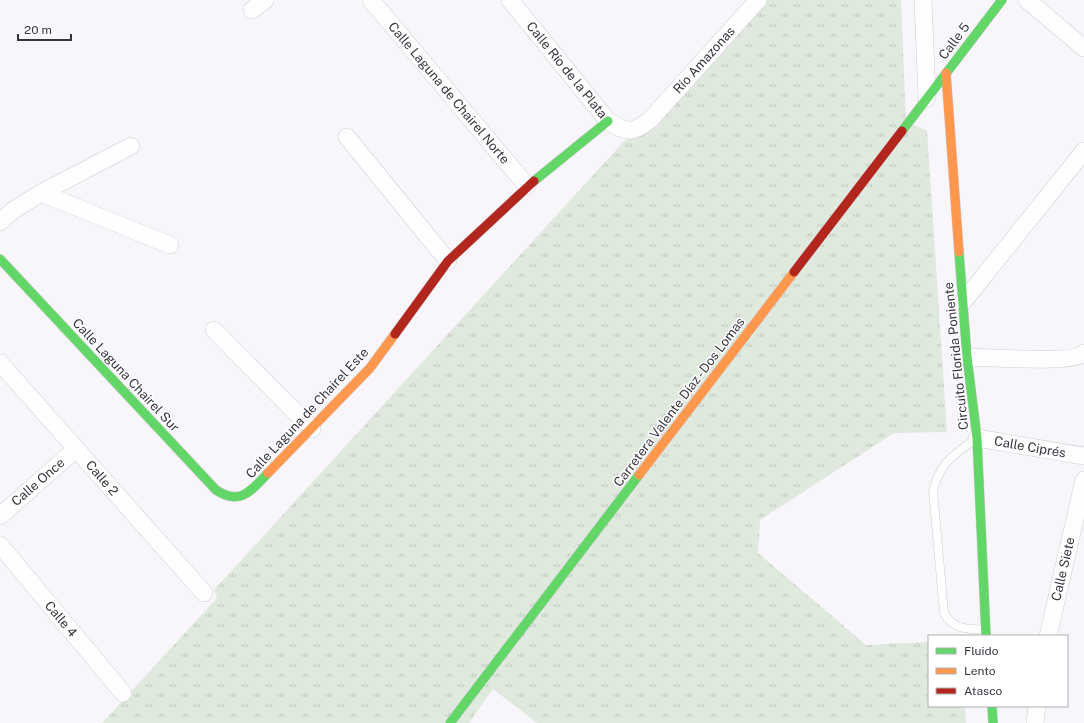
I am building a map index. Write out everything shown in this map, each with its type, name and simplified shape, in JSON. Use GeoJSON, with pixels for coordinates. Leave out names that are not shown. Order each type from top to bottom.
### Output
{"type":"FeatureCollection","features":[{"type":"Feature","properties":{"kind":"street","name":"Calle Laguna de Chairel Norte"},"geometry":{"type":"LineString","coordinates":[[371,0],[527,186]]}},
{"type":"Feature","properties":{"kind":"street","name":"Calle Río de la Plata"},"geometry":{"type":"LineString","coordinates":[[510,0],[608,121],[623,131],[636,130],[650,120]]}},
{"type":"Feature","properties":{"kind":"street","name":"Río Amazonas"},"geometry":{"type":"LineString","coordinates":[[650,120],[758,0]]}},
{"type":"Feature","properties":{"kind":"street"},"geometry":{"type":"LineString","coordinates":[[923,0],[927,98]]}},
{"type":"Feature","properties":{"kind":"street","name":"Calle 5"},"geometry":{"type":"LineString","coordinates":[[927,98],[1002,0]]}},
{"type":"Feature","properties":{"kind":"street"},"geometry":{"type":"LineString","coordinates":[[1027,0],[1084,48]]}},
{"type":"Feature","properties":{"kind":"street","name":"Circuito Florida Poniente"},"geometry":{"type":"LineString","coordinates":[[946,73],[967,357],[977,438],[986,633]]}},
{"type":"Feature","properties":{"kind":"street","name":"Carretera Valente Díaz - Dos Lomas"},"geometry":{"type":"LineString","coordinates":[[450,723],[927,98]]}},
{"type":"Feature","properties":{"kind":"street","name":"Calle Laguna de Chairel Este"},"geometry":{"type":"LineString","coordinates":[[239,498],[252,490],[370,368],[448,261],[527,186],[608,121]]}},
{"type":"Feature","properties":{"kind":"street"},"geometry":{"type":"LineString","coordinates":[[347,137],[448,261]]}},
{"type":"Feature","properties":{"kind":"street"},"geometry":{"type":"LineString","coordinates":[[0,222],[12,210],[41,193],[131,146]]}},
{"type":"Feature","properties":{"kind":"street"},"geometry":{"type":"LineString","coordinates":[[963,302],[1084,151]]}},
{"type":"Feature","properties":{"kind":"street"},"geometry":{"type":"LineString","coordinates":[[41,193],[170,244]]}},
{"type":"Feature","properties":{"kind":"street","name":"Calle Laguna Chairel Sur"},"geometry":{"type":"LineString","coordinates":[[0,259],[216,490],[228,498],[239,498]]}},
{"type":"Feature","properties":{"kind":"street"},"geometry":{"type":"LineString","coordinates":[[214,330],[312,429]]}},
{"type":"Feature","properties":{"kind":"street"},"geometry":{"type":"LineString","coordinates":[[967,357],[1065,360],[1084,353]]}},
{"type":"Feature","properties":{"kind":"street","name":"Calle 2"},"geometry":{"type":"LineString","coordinates":[[0,363],[204,594]]}},
{"type":"Feature","properties":{"kind":"street","name":"Calle Ciprés"},"geometry":{"type":"LineString","coordinates":[[977,438],[1084,456]]}},
{"type":"Feature","properties":{"kind":"street","name":"Calle Once"},"geometry":{"type":"LineString","coordinates":[[0,516],[76,449]]}},
{"type":"Feature","properties":{"kind":"street","name":"Calle Siete"},"geometry":{"type":"LineString","coordinates":[[1048,635],[1084,480]]}},
{"type":"Feature","properties":{"kind":"street","name":"Calle 4"},"geometry":{"type":"LineString","coordinates":[[0,545],[123,693]]}},
{"type":"Feature","properties":{"kind":"street"},"geometry":{"type":"LineString","coordinates":[[992,707],[993,723]]}},
{"type":"Feature","properties":{"kind":"street"},"geometry":{"type":"LineString","coordinates":[[1035,723],[1038,707]]}},
{"type":"Feature","properties":{"kind":"lane"},"geometry":{"type":"LineString","coordinates":[[977,438],[948,460],[937,476],[933,491],[944,613],[950,623],[986,633]]}},
{"type":"Feature","properties":{"kind":"green space"},"geometry":{"type":"Polygon","coordinates":[[[753,0],[901,0],[906,123],[927,130],[947,432],[894,433],[760,520],[758,553],[866,645],[928,642],[928,707],[965,707],[966,723],[537,723],[493,689],[469,723],[102,723],[217,598],[214,590],[753,0]]]}},
{"type":"Feature","properties":{"kind":"traffic: fast"},"geometry":{"type":"LineString","coordinates":[[902,131],[1002,0]]}},
{"type":"Feature","properties":{"kind":"traffic: fast"},"geometry":{"type":"LineString","coordinates":[[534,181],[608,121]]}},
{"type":"Feature","properties":{"kind":"traffic: fast"},"geometry":{"type":"LineString","coordinates":[[959,252],[967,357],[977,438],[986,635]]}},
{"type":"Feature","properties":{"kind":"traffic: fast"},"geometry":{"type":"LineString","coordinates":[[0,259],[216,490],[224,495],[232,497],[239,496],[250,491],[268,473]]}},
{"type":"Feature","properties":{"kind":"traffic: fast"},"geometry":{"type":"LineString","coordinates":[[450,723],[639,475]]}},
{"type":"Feature","properties":{"kind":"traffic: fast"},"geometry":{"type":"LineString","coordinates":[[992,707],[993,723]]}},
{"type":"Feature","properties":{"kind":"traffic: slow"},"geometry":{"type":"LineString","coordinates":[[946,73],[959,252]]}},
{"type":"Feature","properties":{"kind":"traffic: slow"},"geometry":{"type":"LineString","coordinates":[[639,475],[794,272]]}},
{"type":"Feature","properties":{"kind":"traffic: slow"},"geometry":{"type":"LineString","coordinates":[[268,473],[370,368],[395,334]]}},
{"type":"Feature","properties":{"kind":"traffic: jam"},"geometry":{"type":"LineString","coordinates":[[794,272],[902,131]]}},
{"type":"Feature","properties":{"kind":"traffic: jam"},"geometry":{"type":"LineString","coordinates":[[395,334],[448,261],[534,181]]}}]}
